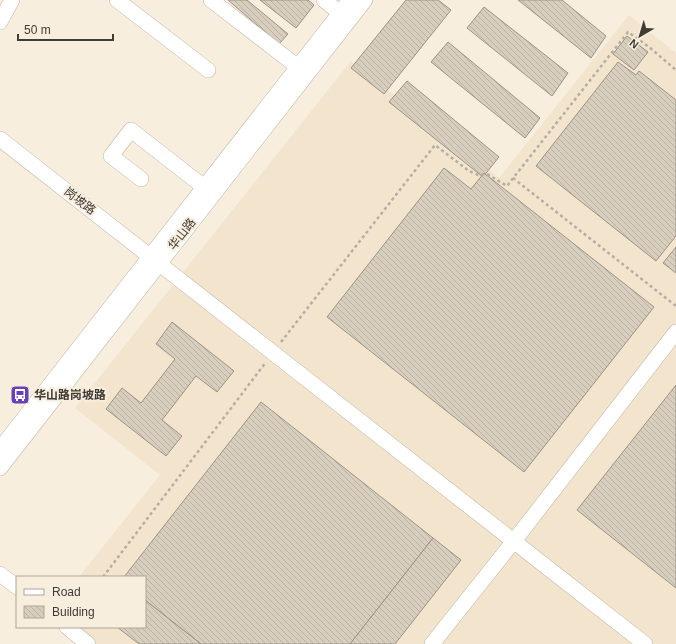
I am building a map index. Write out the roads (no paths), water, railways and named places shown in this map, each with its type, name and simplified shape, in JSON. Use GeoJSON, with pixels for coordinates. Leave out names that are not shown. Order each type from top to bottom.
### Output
{"type":"FeatureCollection","features":[{"type":"Feature","properties":{"kind":"street"},"geometry":{"type":"LineString","coordinates":[[0,22],[12,0]]}},
{"type":"Feature","properties":{"kind":"street"},"geometry":{"type":"LineString","coordinates":[[117,0],[208,70]]}},
{"type":"Feature","properties":{"kind":"street"},"geometry":{"type":"LineString","coordinates":[[211,0],[298,67]]}},
{"type":"Feature","properties":{"kind":"street"},"geometry":{"type":"LineString","coordinates":[[324,0],[340,13]]}},
{"type":"Feature","properties":{"kind":"street","name":"华山路"},"geometry":{"type":"LineString","coordinates":[[0,468],[155,260],[204,187],[350,0]]}},
{"type":"Feature","properties":{"kind":"street","name":"华山路"},"geometry":{"type":"LineString","coordinates":[[0,449],[365,0]]}},
{"type":"Feature","properties":{"kind":"street"},"geometry":{"type":"LineString","coordinates":[[141,179],[111,156],[131,130],[204,187]]}},
{"type":"Feature","properties":{"kind":"street","name":"岗坡路"},"geometry":{"type":"LineString","coordinates":[[0,139],[644,644]]}},
{"type":"Feature","properties":{"kind":"street"},"geometry":{"type":"LineString","coordinates":[[432,644],[676,332]]}},
{"type":"Feature","properties":{"kind":"street"},"geometry":{"type":"LineString","coordinates":[[0,574],[16,586]]}},
{"type":"Feature","properties":{"kind":"street"},"geometry":{"type":"LineString","coordinates":[[68,628],[88,644]]}},
{"type":"Feature","properties":{"kind":"place","name":"华山路岗坡路"},"geometry":{"type":"Point","coordinates":[20,395]}}]}
